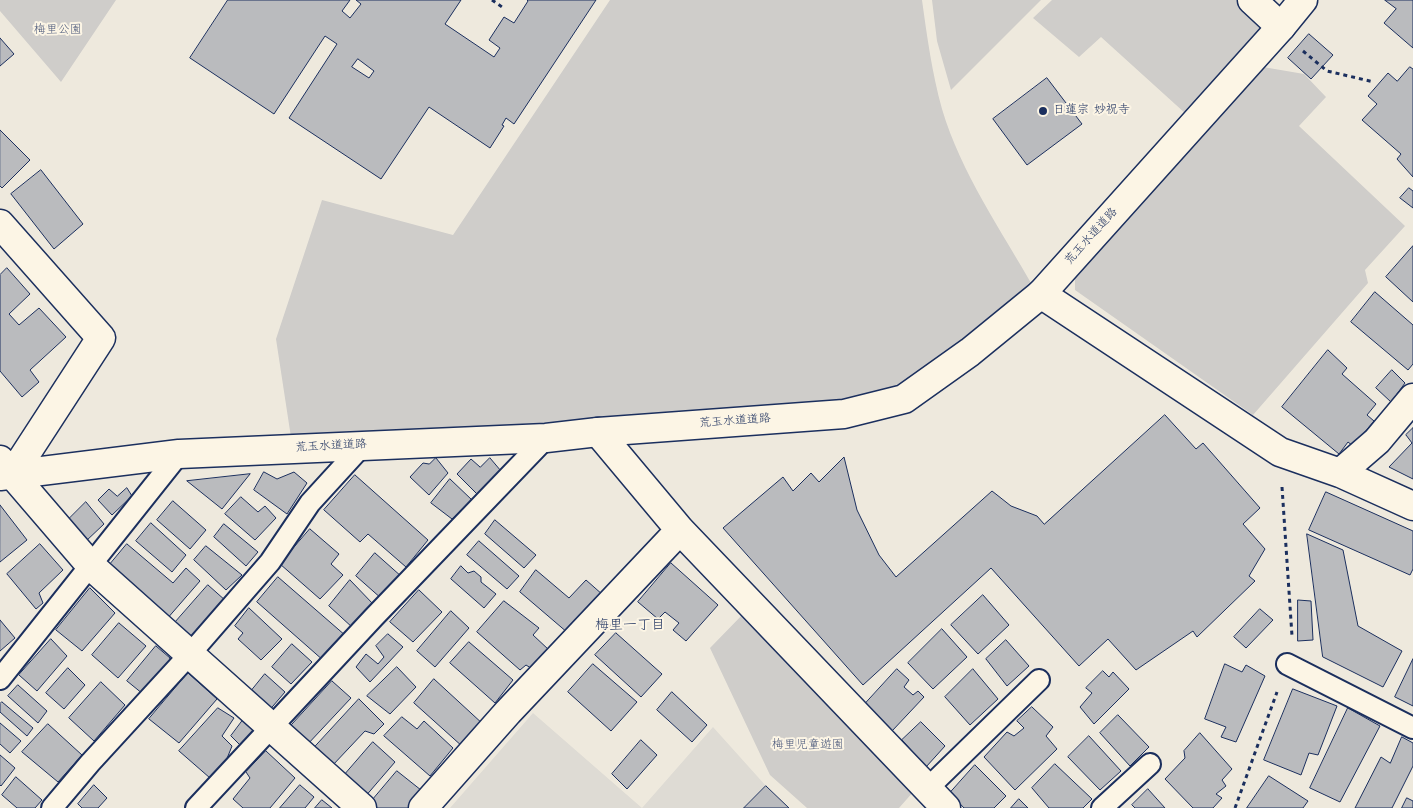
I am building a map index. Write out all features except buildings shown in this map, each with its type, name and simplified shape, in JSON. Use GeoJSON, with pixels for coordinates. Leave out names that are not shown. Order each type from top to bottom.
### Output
{"type":"FeatureCollection","features":[{"type":"Feature","properties":{"kind":"street"},"geometry":{"type":"LineString","coordinates":[[1252,0],[1289,36]]}},
{"type":"Feature","properties":{"kind":"street","name":"荒玉水道道路"},"geometry":{"type":"LineString","coordinates":[[4,471],[178,454],[546,438],[598,432],[844,414],[904,399],[970,352],[1041,294],[1289,36],[1303,0]]}},
{"type":"Feature","properties":{"kind":"street"},"geometry":{"type":"LineString","coordinates":[[0,224],[101,338],[4,471],[91,566],[270,728],[362,808]]}},
{"type":"Feature","properties":{"kind":"street"},"geometry":{"type":"LineString","coordinates":[[1041,294],[1280,452],[1340,473],[1413,506]]}},
{"type":"Feature","properties":{"kind":"street"},"geometry":{"type":"LineString","coordinates":[[1340,473],[1377,441],[1413,398]]}},
{"type":"Feature","properties":{"kind":"street"},"geometry":{"type":"LineString","coordinates":[[598,432],[680,530],[946,808]]}},
{"type":"Feature","properties":{"kind":"street"},"geometry":{"type":"LineString","coordinates":[[423,808],[508,712],[680,530]]}},
{"type":"Feature","properties":{"kind":"lane"},"geometry":{"type":"LineString","coordinates":[[196,808],[546,438]]}},
{"type":"Feature","properties":{"kind":"lane"},"geometry":{"type":"LineString","coordinates":[[52,808],[270,562],[310,503],[363,445]]}},
{"type":"Feature","properties":{"kind":"lane"},"geometry":{"type":"LineString","coordinates":[[0,679],[178,454]]}},
{"type":"Feature","properties":{"kind":"lane"},"geometry":{"type":"LineString","coordinates":[[1287,664],[1413,728]]}},
{"type":"Feature","properties":{"kind":"lane"},"geometry":{"type":"LineString","coordinates":[[927,789],[1039,680]]}},
{"type":"Feature","properties":{"kind":"lane"},"geometry":{"type":"LineString","coordinates":[[1102,808],[1150,764]]}},
{"type":"Feature","properties":{"kind":"path"},"geometry":{"type":"LineString","coordinates":[[492,0],[502,7]]}},
{"type":"Feature","properties":{"kind":"path"},"geometry":{"type":"LineString","coordinates":[[1289,36],[1326,71],[1374,82]]}},
{"type":"Feature","properties":{"kind":"path"},"geometry":{"type":"LineString","coordinates":[[1235,808],[1293,647],[1280,452]]}},
{"type":"Feature","properties":{"kind":"shaded area"},"geometry":{"type":"Polygon","coordinates":[[[533,713],[642,808],[450,808],[533,713]]]}},
{"type":"Feature","properties":{"kind":"shaded area"},"geometry":{"type":"Polygon","coordinates":[[[713,727],[766,786],[744,808],[642,808],[713,727]]]}},
{"type":"Feature","properties":{"kind":"green space","name":"梅里公園"},"geometry":{"type":"Polygon","coordinates":[[[0,0],[116,0],[61,82],[0,11],[0,0]]]}},
{"type":"Feature","properties":{"kind":"green space"},"geometry":{"type":"Polygon","coordinates":[[[610,0],[922,0],[935,82],[950,133],[983,201],[1034,288],[902,394],[841,407],[292,444],[276,339],[322,200],[453,235],[610,0]]]}},
{"type":"Feature","properties":{"kind":"green space"},"geometry":{"type":"Polygon","coordinates":[[[932,0],[1041,0],[951,90],[937,41],[932,0]]]}},
{"type":"Feature","properties":{"kind":"green space"},"geometry":{"type":"Polygon","coordinates":[[[1052,0],[1236,0],[1265,27],[1186,114],[1101,37],[1079,57],[1033,18],[1052,0]]]}},
{"type":"Feature","properties":{"kind":"green space"},"geometry":{"type":"Polygon","coordinates":[[[1263,67],[1304,74],[1326,97],[1299,126],[1405,226],[1365,270],[1368,283],[1253,415],[1075,290],[1075,269],[1263,67]]]}},
{"type":"Feature","properties":{"kind":"green space","name":"梅里児童遊園"},"geometry":{"type":"Polygon","coordinates":[[[745,612],[914,791],[899,808],[807,808],[770,775],[710,648],[745,612]]]}},
{"type":"Feature","properties":{"kind":"place","name":"日蓮宗 妙祝寺"},"geometry":{"type":"Point","coordinates":[1043,111]}},
{"type":"Feature","properties":{"kind":"district","name":"梅里一丁目"},"geometry":{"type":"Point","coordinates":[630,627]}}]}
